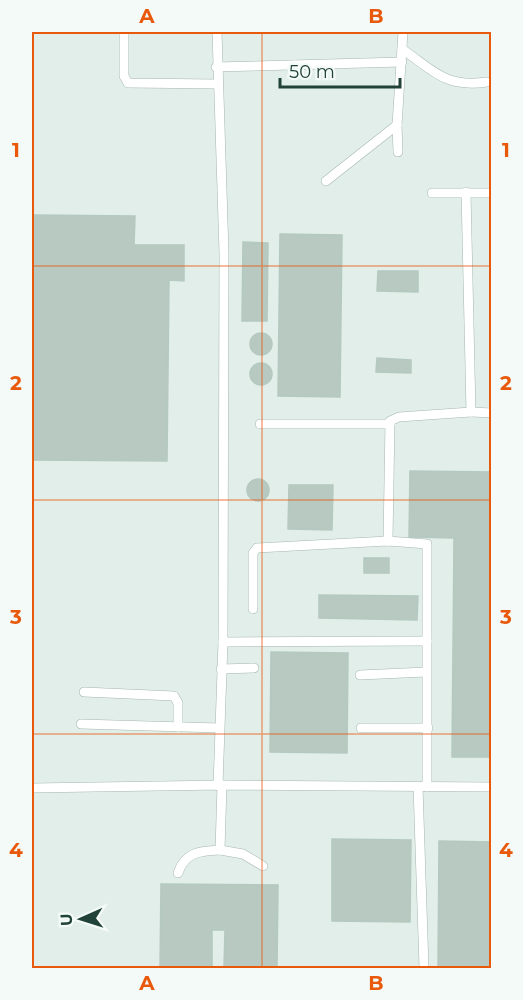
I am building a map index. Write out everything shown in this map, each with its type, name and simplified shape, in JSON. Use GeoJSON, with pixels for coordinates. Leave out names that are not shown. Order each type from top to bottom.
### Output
{"type":"FeatureCollection","features":[{"type":"Feature","properties":{"kind":"lane"},"geometry":{"type":"LineString","coordinates":[[124,32],[124,76],[128,83],[218,84]]}},
{"type":"Feature","properties":{"kind":"lane"},"geometry":{"type":"LineString","coordinates":[[217,32],[216,67],[224,253],[223,642],[219,728],[220,850]]}},
{"type":"Feature","properties":{"kind":"lane"},"geometry":{"type":"LineString","coordinates":[[398,152],[397,125],[403,32]]}},
{"type":"Feature","properties":{"kind":"lane"},"geometry":{"type":"LineString","coordinates":[[402,49],[451,82],[465,85],[487,82]]}},
{"type":"Feature","properties":{"kind":"lane"},"geometry":{"type":"LineString","coordinates":[[216,67],[402,62]]}},
{"type":"Feature","properties":{"kind":"lane"},"geometry":{"type":"LineString","coordinates":[[326,181],[397,125]]}},
{"type":"Feature","properties":{"kind":"lane"},"geometry":{"type":"LineString","coordinates":[[466,192],[471,412]]}},
{"type":"Feature","properties":{"kind":"lane"},"geometry":{"type":"LineString","coordinates":[[432,193],[492,193]]}},
{"type":"Feature","properties":{"kind":"lane"},"geometry":{"type":"LineString","coordinates":[[260,424],[390,424],[399,417],[471,412],[492,413]]}},
{"type":"Feature","properties":{"kind":"lane"},"geometry":{"type":"LineString","coordinates":[[388,541],[390,424]]}},
{"type":"Feature","properties":{"kind":"lane"},"geometry":{"type":"LineString","coordinates":[[254,609],[253,553],[256,549],[388,541],[427,544],[428,728],[422,787],[424,969]]}},
{"type":"Feature","properties":{"kind":"lane"},"geometry":{"type":"LineString","coordinates":[[223,642],[427,640]]}},
{"type":"Feature","properties":{"kind":"lane"},"geometry":{"type":"LineString","coordinates":[[221,669],[254,668]]}},
{"type":"Feature","properties":{"kind":"lane"},"geometry":{"type":"LineString","coordinates":[[360,675],[426,672]]}},
{"type":"Feature","properties":{"kind":"lane"},"geometry":{"type":"LineString","coordinates":[[84,692],[174,696],[178,703],[178,727]]}},
{"type":"Feature","properties":{"kind":"lane"},"geometry":{"type":"LineString","coordinates":[[81,724],[219,728]]}},
{"type":"Feature","properties":{"kind":"lane"},"geometry":{"type":"LineString","coordinates":[[361,728],[428,728]]}},
{"type":"Feature","properties":{"kind":"lane"},"geometry":{"type":"LineString","coordinates":[[32,788],[220,785],[492,787]]}},
{"type":"Feature","properties":{"kind":"lane"},"geometry":{"type":"LineString","coordinates":[[178,873],[182,861],[189,855],[220,850],[243,854],[263,867]]}},
{"type":"Feature","properties":{"kind":"building"},"geometry":{"type":"Polygon","coordinates":[[[32,215],[135,216],[134,245],[184,245],[184,281],[169,280],[167,461],[32,460],[32,215]]]}},
{"type":"Feature","properties":{"kind":"building"},"geometry":{"type":"Polygon","coordinates":[[[280,234],[342,235],[340,397],[278,396],[280,234]]]}},
{"type":"Feature","properties":{"kind":"building"},"geometry":{"type":"Polygon","coordinates":[[[243,242],[268,243],[267,321],[242,321],[243,242]]]}},
{"type":"Feature","properties":{"kind":"building"},"geometry":{"type":"Polygon","coordinates":[[[378,271],[418,271],[418,292],[377,291],[378,271]]]}},
{"type":"Feature","properties":{"kind":"building"},"geometry":{"type":"Polygon","coordinates":[[[261,333],[269,336],[272,344],[269,352],[261,355],[253,352],[250,344],[253,336],[261,333]]]}},
{"type":"Feature","properties":{"kind":"building"},"geometry":{"type":"Polygon","coordinates":[[[377,358],[411,360],[411,373],[376,372],[377,358]]]}},
{"type":"Feature","properties":{"kind":"building"},"geometry":{"type":"Polygon","coordinates":[[[261,363],[269,366],[272,374],[269,382],[261,385],[253,382],[250,374],[253,366],[261,363]]]}},
{"type":"Feature","properties":{"kind":"building"},"geometry":{"type":"Polygon","coordinates":[[[410,471],[492,472],[492,757],[452,757],[454,538],[409,537],[410,471]]]}},
{"type":"Feature","properties":{"kind":"building"},"geometry":{"type":"Polygon","coordinates":[[[258,479],[266,482],[269,490],[266,498],[258,501],[250,498],[247,490],[250,482],[258,479]]]}},
{"type":"Feature","properties":{"kind":"building"},"geometry":{"type":"Polygon","coordinates":[[[289,485],[333,485],[332,530],[288,529],[289,485]]]}},
{"type":"Feature","properties":{"kind":"building"},"geometry":{"type":"Polygon","coordinates":[[[364,558],[389,558],[389,573],[364,573],[364,558]]]}},
{"type":"Feature","properties":{"kind":"building"},"geometry":{"type":"Polygon","coordinates":[[[319,595],[418,596],[417,620],[319,618],[319,595]]]}},
{"type":"Feature","properties":{"kind":"building"},"geometry":{"type":"Polygon","coordinates":[[[271,652],[348,653],[347,753],[270,752],[271,652]]]}},
{"type":"Feature","properties":{"kind":"building"},"geometry":{"type":"Polygon","coordinates":[[[332,839],[411,840],[410,922],[332,921],[332,839]]]}},
{"type":"Feature","properties":{"kind":"building"},"geometry":{"type":"Polygon","coordinates":[[[439,841],[492,842],[492,968],[438,968],[439,841]]]}},
{"type":"Feature","properties":{"kind":"building"},"geometry":{"type":"Polygon","coordinates":[[[161,884],[278,885],[277,968],[224,968],[225,930],[212,930],[212,968],[160,968],[161,884]]]}}]}
